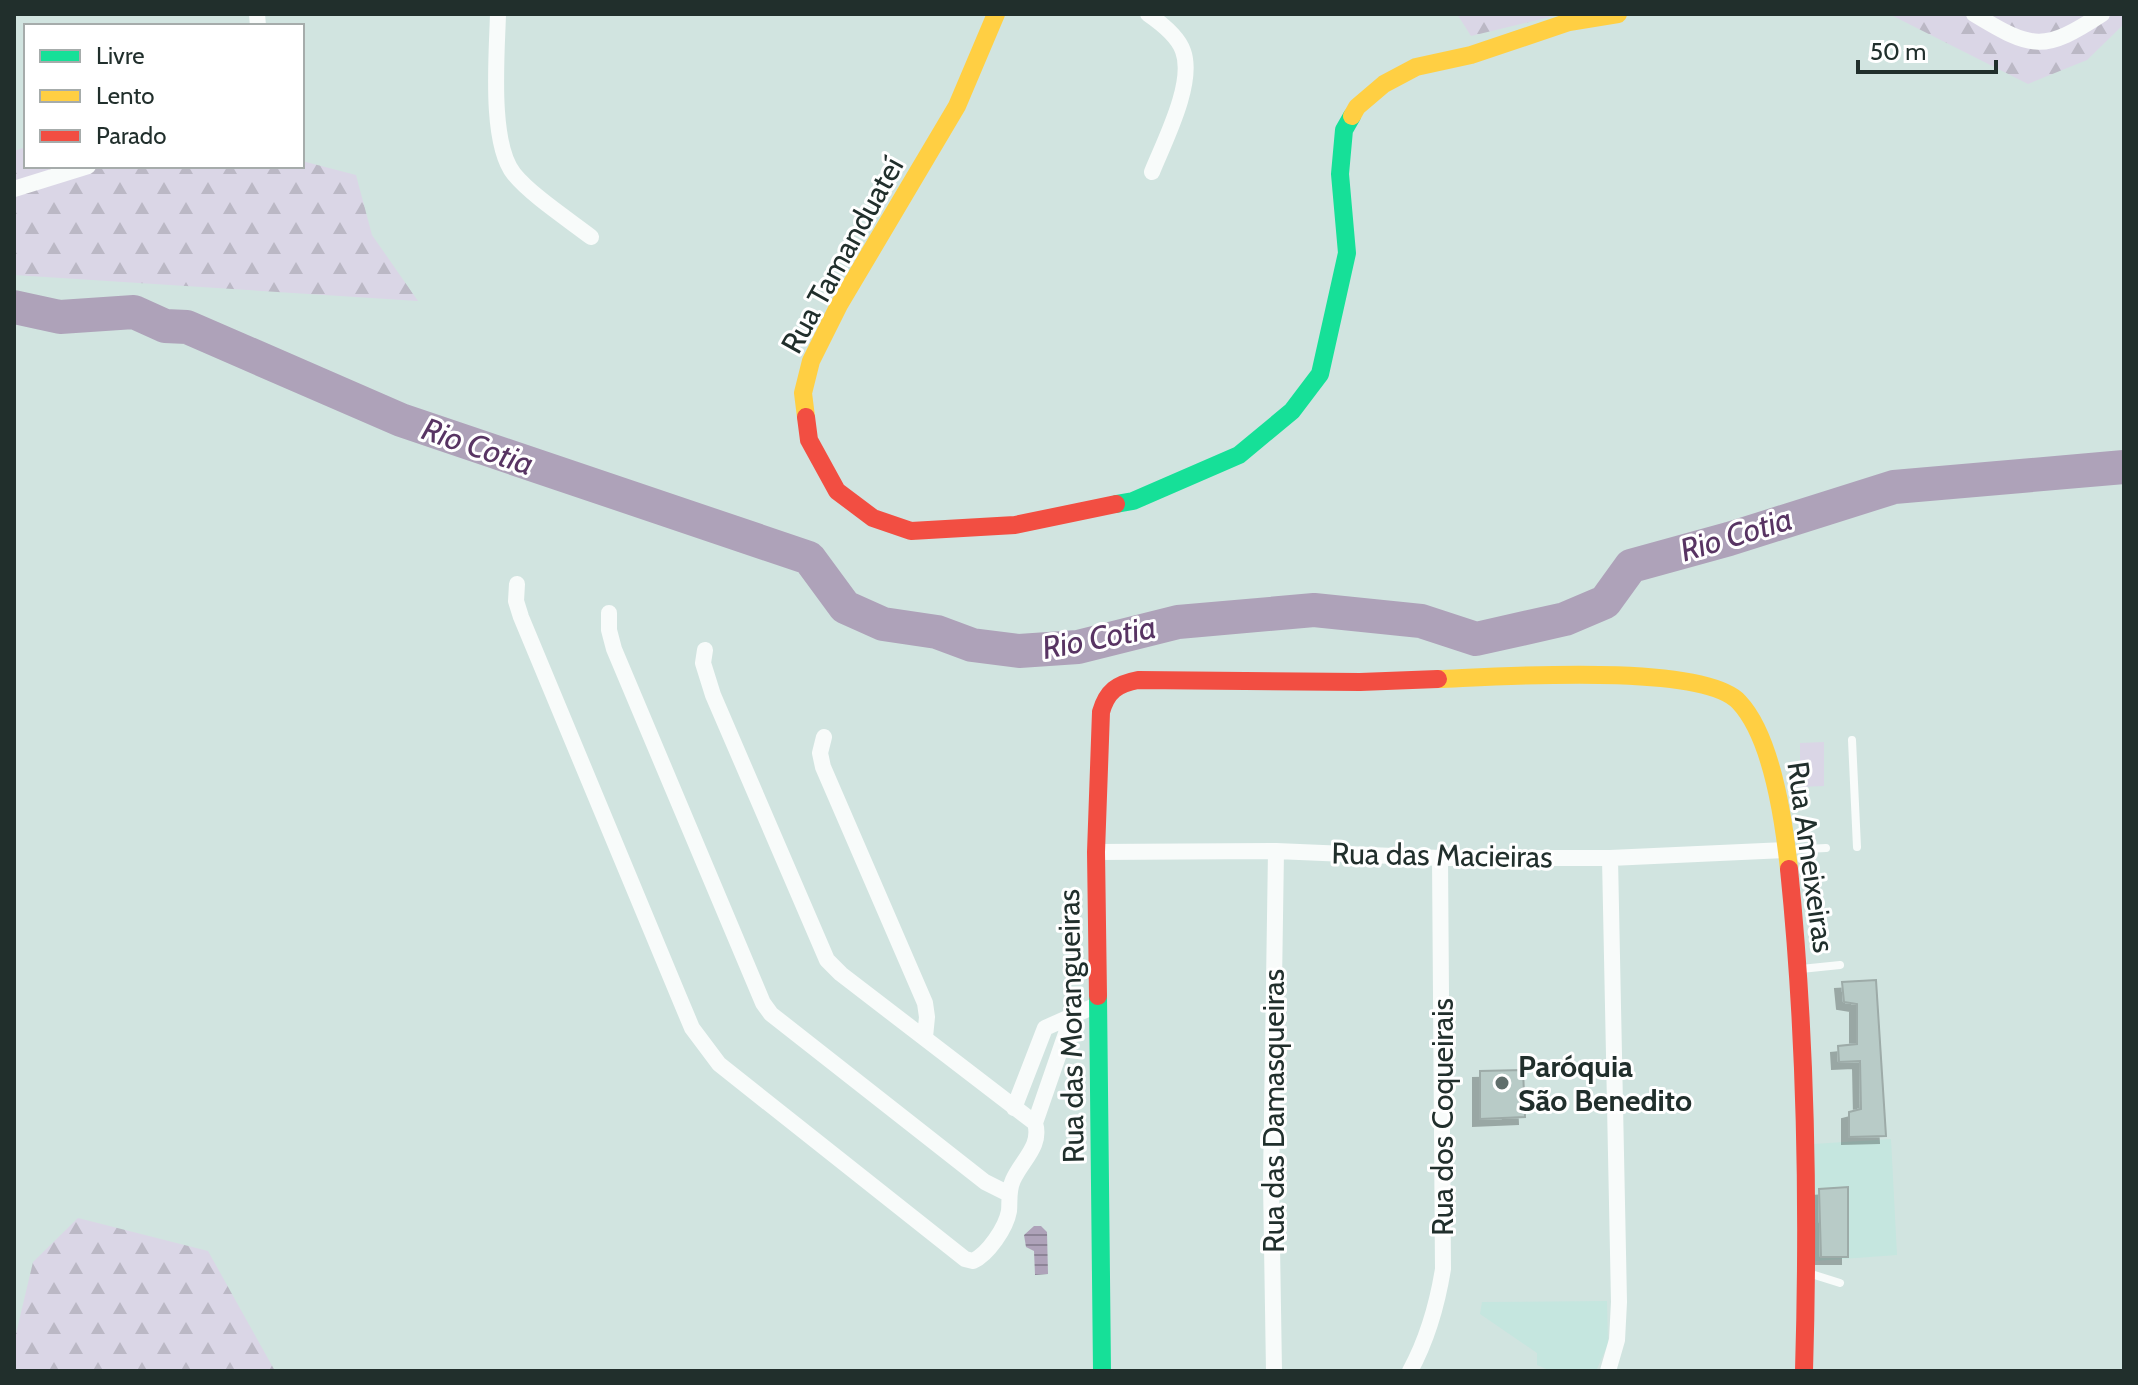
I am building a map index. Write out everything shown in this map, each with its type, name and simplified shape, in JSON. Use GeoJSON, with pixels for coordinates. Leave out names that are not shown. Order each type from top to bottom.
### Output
{"type":"FeatureCollection","features":[{"type":"Feature","properties":{"kind":"street"},"geometry":{"type":"LineString","coordinates":[[498,14],[496,101],[505,158],[512,173],[591,237]]}},
{"type":"Feature","properties":{"kind":"street","name":"Rua Tamanduateí"},"geometry":{"type":"LineString","coordinates":[[996,14],[957,106],[825,333],[811,361],[803,393],[809,440],[837,491],[873,518],[911,531],[1015,525],[1133,501],[1239,455],[1292,411],[1320,374],[1347,253],[1340,174],[1344,130],[1357,107],[1384,84],[1416,67],[1471,55],[1569,22],[1618,14]]}},
{"type":"Feature","properties":{"kind":"street"},"geometry":{"type":"LineString","coordinates":[[1148,14],[1166,27],[1183,51],[1186,82],[1152,172]]}},
{"type":"Feature","properties":{"kind":"street"},"geometry":{"type":"LineString","coordinates":[[1974,14],[2022,40],[2050,42],[2069,35],[2102,14]]}},
{"type":"Feature","properties":{"kind":"street"},"geometry":{"type":"LineString","coordinates":[[14,189],[82,168]]}},
{"type":"Feature","properties":{"kind":"street"},"geometry":{"type":"LineString","coordinates":[[517,584],[516,601],[521,617],[692,1028],[705,1047],[740,1081],[965,1259],[973,1261],[980,1258],[999,1233],[1009,1212],[1009,1194],[1014,1178],[1037,1140],[1035,1123],[1072,1016]]}},
{"type":"Feature","properties":{"kind":"street"},"geometry":{"type":"LineString","coordinates":[[609,613],[614,649],[763,1003],[771,1014],[985,1182],[1009,1194]]}},
{"type":"Feature","properties":{"kind":"street"},"geometry":{"type":"LineString","coordinates":[[705,650],[703,663],[710,688],[827,960],[1035,1123]]}},
{"type":"Feature","properties":{"kind":"street","name":"Rua Ameixeiras"},"geometry":{"type":"LineString","coordinates":[[1115,685],[1138,680],[1360,682],[1598,674],[1712,687],[1737,699],[1754,721],[1766,745],[1787,850],[1799,969],[1807,1273],[1804,1371]]}},
{"type":"Feature","properties":{"kind":"street","name":"Rua das Morangueiras"},"geometry":{"type":"LineString","coordinates":[[1102,1371],[1096,852],[1101,712],[1104,697],[1115,685]]}},
{"type":"Feature","properties":{"kind":"street"},"geometry":{"type":"LineString","coordinates":[[824,737],[820,753],[823,767],[925,1003],[925,1037]]}},
{"type":"Feature","properties":{"kind":"street","name":"Rua das Macieiras"},"geometry":{"type":"LineString","coordinates":[[1096,852],[1276,851],[1440,858],[1610,858],[1787,850]]}},
{"type":"Feature","properties":{"kind":"street","name":"Rua das Damasqueiras"},"geometry":{"type":"LineString","coordinates":[[1274,1371],[1271,1182],[1276,851]]}},
{"type":"Feature","properties":{"kind":"street","name":"Rua dos Coqueirais"},"geometry":{"type":"LineString","coordinates":[[1410,1371],[1436,1309],[1443,1269],[1440,858]]}},
{"type":"Feature","properties":{"kind":"street"},"geometry":{"type":"LineString","coordinates":[[1608,1371],[1617,1340],[1619,1302],[1610,858]]}},
{"type":"Feature","properties":{"kind":"street"},"geometry":{"type":"LineString","coordinates":[[1014,1108],[1045,1028],[1099,1004]]}},
{"type":"Feature","properties":{"kind":"street"},"geometry":{"type":"LineString","coordinates":[[1030,1068],[1053,1076]]}},
{"type":"Feature","properties":{"kind":"lane"},"geometry":{"type":"LineString","coordinates":[[1852,740],[1857,847]]}},
{"type":"Feature","properties":{"kind":"lane"},"geometry":{"type":"LineString","coordinates":[[1787,850],[1826,848]]}},
{"type":"Feature","properties":{"kind":"lane"},"geometry":{"type":"LineString","coordinates":[[1799,969],[1840,965]]}},
{"type":"Feature","properties":{"kind":"lane"},"geometry":{"type":"LineString","coordinates":[[1807,1273],[1840,1283]]}},
{"type":"Feature","properties":{"kind":"shaded area"},"geometry":{"type":"Polygon","coordinates":[[[1891,1139],[1897,1255],[1815,1261],[1813,1144],[1891,1139]]]}},
{"type":"Feature","properties":{"kind":"shaded area"},"geometry":{"type":"Polygon","coordinates":[[[1034,1226],[1041,1226],[1047,1232],[1048,1274],[1035,1275],[1034,1251],[1026,1247],[1024,1235],[1034,1226]]]}},
{"type":"Feature","properties":{"kind":"shaded area"},"geometry":{"type":"Polygon","coordinates":[[[1607,1301],[1608,1344],[1596,1371],[1551,1371],[1537,1365],[1537,1353],[1480,1314],[1482,1302],[1607,1301]]]}},
{"type":"Feature","properties":{"kind":"green space"},"geometry":{"type":"Polygon","coordinates":[[[1457,14],[1563,14],[1471,36],[1457,14]]]}},
{"type":"Feature","properties":{"kind":"green space"},"geometry":{"type":"Polygon","coordinates":[[[1889,14],[2124,14],[2124,24],[2087,60],[2028,84],[1889,14]]]}},
{"type":"Feature","properties":{"kind":"green space"},"geometry":{"type":"Polygon","coordinates":[[[24,148],[24,168],[304,168],[304,162],[356,175],[372,235],[418,301],[14,275],[14,151],[24,148]]]}},
{"type":"Feature","properties":{"kind":"green space"},"geometry":{"type":"Polygon","coordinates":[[[1824,742],[1824,786],[1800,787],[1800,743],[1824,742]]]}},
{"type":"Feature","properties":{"kind":"green space"},"geometry":{"type":"Polygon","coordinates":[[[78,1218],[208,1251],[275,1371],[14,1371],[14,1342],[33,1262],[78,1218]]]}},
{"type":"Feature","properties":{"kind":"building"},"geometry":{"type":"Polygon","coordinates":[[[1876,980],[1886,1136],[1849,1137],[1849,1112],[1861,1109],[1860,1061],[1839,1062],[1838,1046],[1857,1044],[1857,1004],[1844,1002],[1842,982],[1876,980]]]}},
{"type":"Feature","properties":{"kind":"building","name":"Paróquia São Benedito"},"geometry":{"type":"Polygon","coordinates":[[[1523,1070],[1525,1117],[1480,1119],[1480,1071],[1523,1070]]]}},
{"type":"Feature","properties":{"kind":"building"},"geometry":{"type":"Polygon","coordinates":[[[1848,1187],[1848,1257],[1821,1257],[1819,1189],[1848,1187]]]}},
{"type":"Feature","properties":{"kind":"waterway","name":"Rio Cotia"},"geometry":{"type":"LineString","coordinates":[[14,307],[60,317],[134,312],[165,326],[187,327],[401,420],[809,558],[845,607],[883,624],[937,632],[972,645],[1019,651],[1078,647],[1178,622],[1314,610],[1421,621],[1476,639],[1565,619],[1605,602],[1631,566],[1894,487],[2124,467]]}},
{"type":"Feature","properties":{"kind":"traffic: fast"},"geometry":{"type":"LineString","coordinates":[[1116,504],[1133,501],[1239,455],[1292,411],[1320,374],[1347,253],[1340,174],[1344,130],[1352,116]]}},
{"type":"Feature","properties":{"kind":"traffic: fast"},"geometry":{"type":"LineString","coordinates":[[1098,996],[1102,1371]]}},
{"type":"Feature","properties":{"kind":"traffic: slow"},"geometry":{"type":"LineString","coordinates":[[806,417],[803,393],[811,361],[839,305],[957,106],[996,14]]}},
{"type":"Feature","properties":{"kind":"traffic: slow"},"geometry":{"type":"LineString","coordinates":[[1352,116],[1357,107],[1384,84],[1416,67],[1471,55],[1569,22],[1618,14]]}},
{"type":"Feature","properties":{"kind":"traffic: slow"},"geometry":{"type":"LineString","coordinates":[[1438,679],[1596,675],[1684,681],[1718,689],[1739,702],[1760,736],[1780,805],[1789,869]]}},
{"type":"Feature","properties":{"kind":"traffic: jam"},"geometry":{"type":"LineString","coordinates":[[806,417],[809,440],[837,491],[873,518],[911,531],[1015,525],[1116,504]]}},
{"type":"Feature","properties":{"kind":"traffic: jam"},"geometry":{"type":"LineString","coordinates":[[1098,996],[1096,852],[1101,712],[1114,690],[1138,680],[1360,682],[1438,679]]}},
{"type":"Feature","properties":{"kind":"traffic: jam"},"geometry":{"type":"LineString","coordinates":[[1789,869],[1805,1120],[1804,1371]]}},
{"type":"Feature","properties":{"kind":"place","name":"Paróquia São Benedito"},"geometry":{"type":"Point","coordinates":[1502,1083]}}]}
